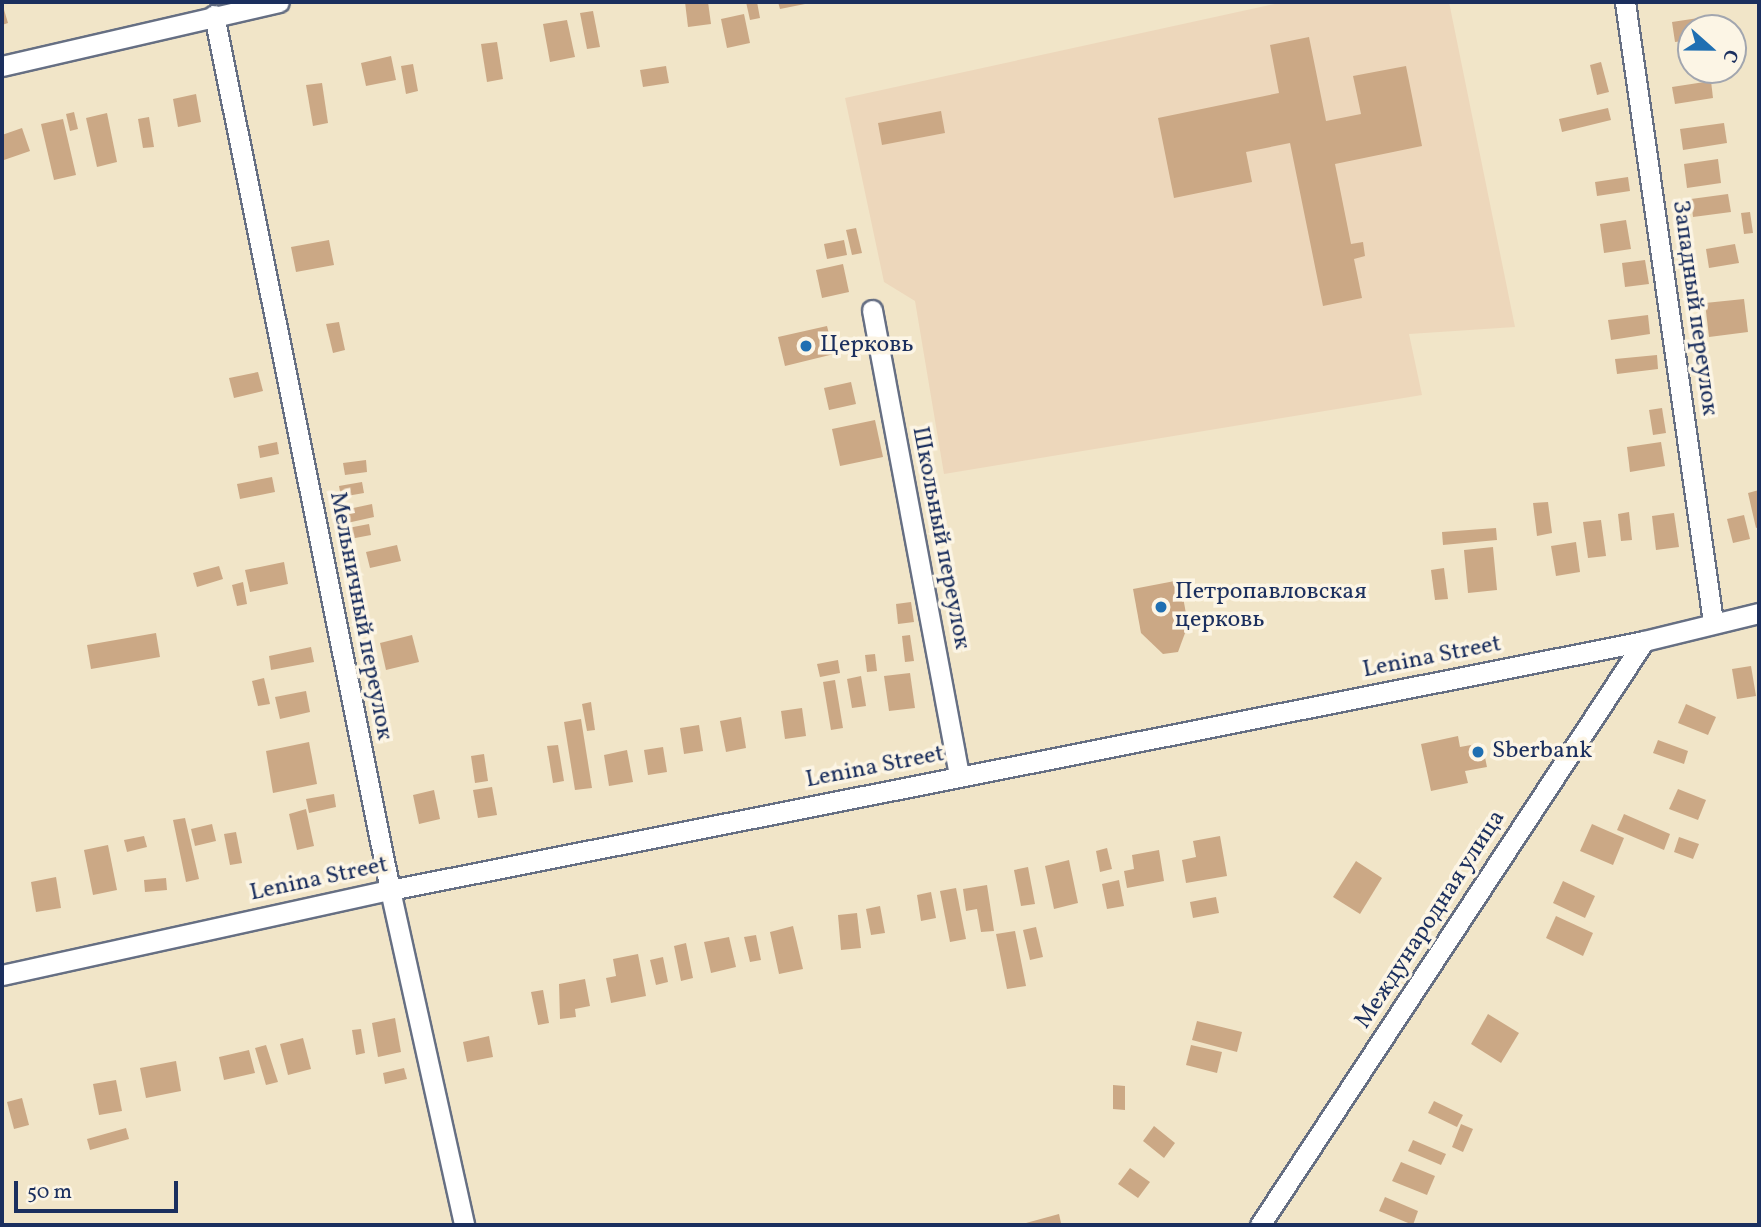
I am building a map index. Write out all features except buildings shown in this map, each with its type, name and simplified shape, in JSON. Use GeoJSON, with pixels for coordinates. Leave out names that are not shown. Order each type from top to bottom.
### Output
{"type":"FeatureCollection","features":[{"type":"Feature","properties":{"kind":"street"},"geometry":{"type":"LineString","coordinates":[[2,66],[279,2]]}},
{"type":"Feature","properties":{"kind":"street","name":"Западный переулок"},"geometry":{"type":"LineString","coordinates":[[1625,2],[1713,622]]}},
{"type":"Feature","properties":{"kind":"street","name":"Мельничный переулок"},"geometry":{"type":"LineString","coordinates":[[214,15],[390,890],[464,1225]]}},
{"type":"Feature","properties":{"kind":"street","name":"Школьный переулок"},"geometry":{"type":"LineString","coordinates":[[872,310],[959,776]]}},
{"type":"Feature","properties":{"kind":"street","name":"Lenina Street"},"geometry":{"type":"LineString","coordinates":[[2,975],[390,890],[1644,641],[1713,622],[1759,613]]}},
{"type":"Feature","properties":{"kind":"street","name":"Международная улица"},"geometry":{"type":"LineString","coordinates":[[1260,1225],[1644,641]]}},
{"type":"Feature","properties":{"kind":"shaded area"},"geometry":{"type":"Polygon","coordinates":[[[1284,2],[1449,2],[1515,327],[1409,334],[1422,395],[944,474],[915,301],[884,282],[845,98],[1284,2]]]}},
{"type":"Feature","properties":{"kind":"place","name":"Церковь"},"geometry":{"type":"Point","coordinates":[806,346]}},
{"type":"Feature","properties":{"kind":"place","name":"Петропавловская церковь"},"geometry":{"type":"Point","coordinates":[1161,607]}},
{"type":"Feature","properties":{"kind":"place","name":"Sberbank"},"geometry":{"type":"Point","coordinates":[1478,752]}}]}
